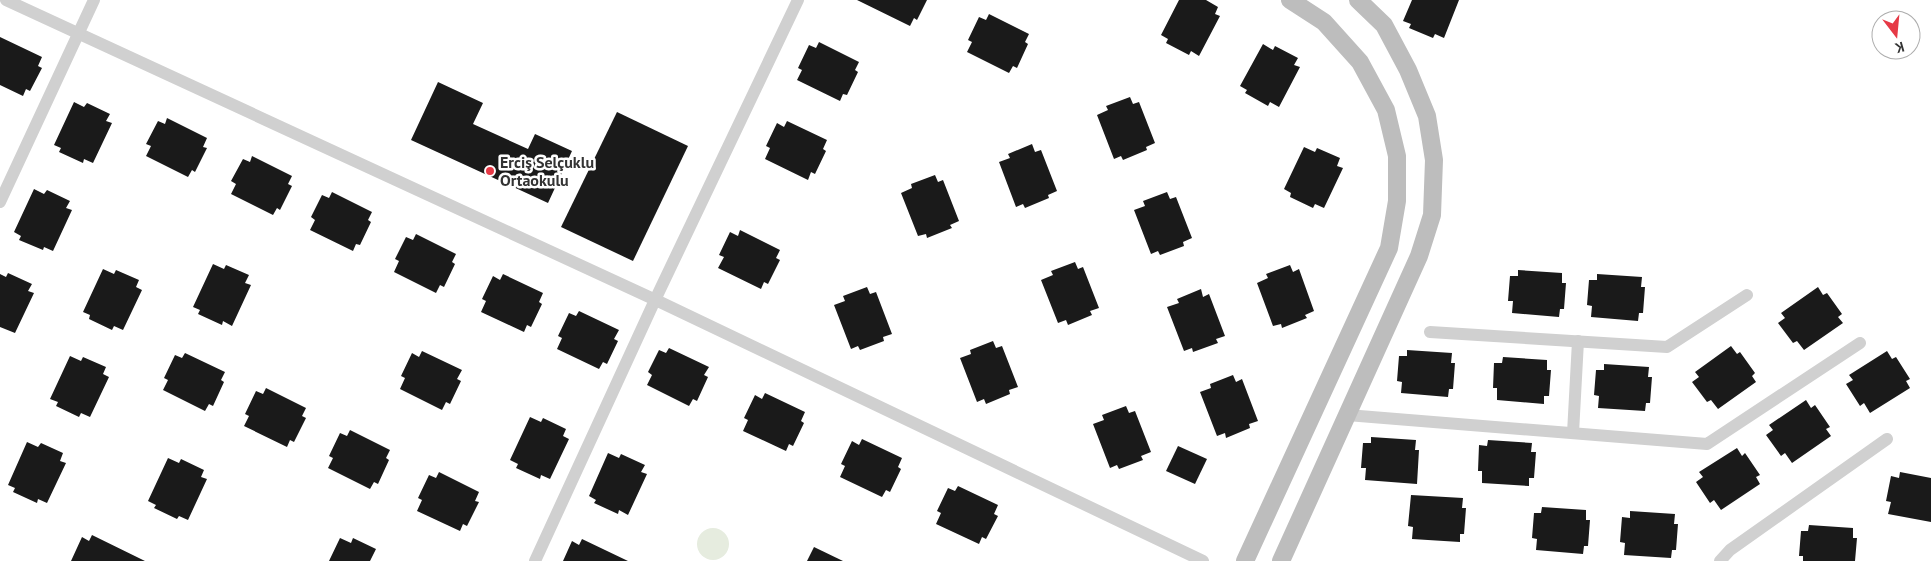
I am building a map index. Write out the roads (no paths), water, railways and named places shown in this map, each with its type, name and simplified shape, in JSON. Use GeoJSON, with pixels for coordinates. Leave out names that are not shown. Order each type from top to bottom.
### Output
{"type":"FeatureCollection","features":[{"type":"Feature","properties":{"kind":"street"},"geometry":{"type":"LineString","coordinates":[[6,0],[655,300],[1204,561]]}},
{"type":"Feature","properties":{"kind":"street"},"geometry":{"type":"LineString","coordinates":[[0,202],[94,0]]}},
{"type":"Feature","properties":{"kind":"street"},"geometry":{"type":"LineString","coordinates":[[535,561],[655,300],[798,0]]}},
{"type":"Feature","properties":{"kind":"street"},"geometry":{"type":"LineString","coordinates":[[1245,561],[1389,248],[1397,201],[1397,156],[1386,110],[1360,62],[1324,22],[1290,0]]}},
{"type":"Feature","properties":{"kind":"street"},"geometry":{"type":"LineString","coordinates":[[1281,561],[1419,256],[1432,215],[1434,160],[1427,116],[1408,70],[1384,25],[1358,0]]}},
{"type":"Feature","properties":{"kind":"street"},"geometry":{"type":"LineString","coordinates":[[1430,332],[1667,347],[1747,295]]}},
{"type":"Feature","properties":{"kind":"street"},"geometry":{"type":"LineString","coordinates":[[1574,434],[1578,341]]}},
{"type":"Feature","properties":{"kind":"street"},"geometry":{"type":"LineString","coordinates":[[1347,416],[1707,444],[1860,343]]}},
{"type":"Feature","properties":{"kind":"street"},"geometry":{"type":"LineString","coordinates":[[1720,561],[1730,550],[1887,439]]}},
{"type":"Feature","properties":{"kind":"place","name":"Erciş Selçuklu Ortaokulu"},"geometry":{"type":"Point","coordinates":[490,171]}}]}
